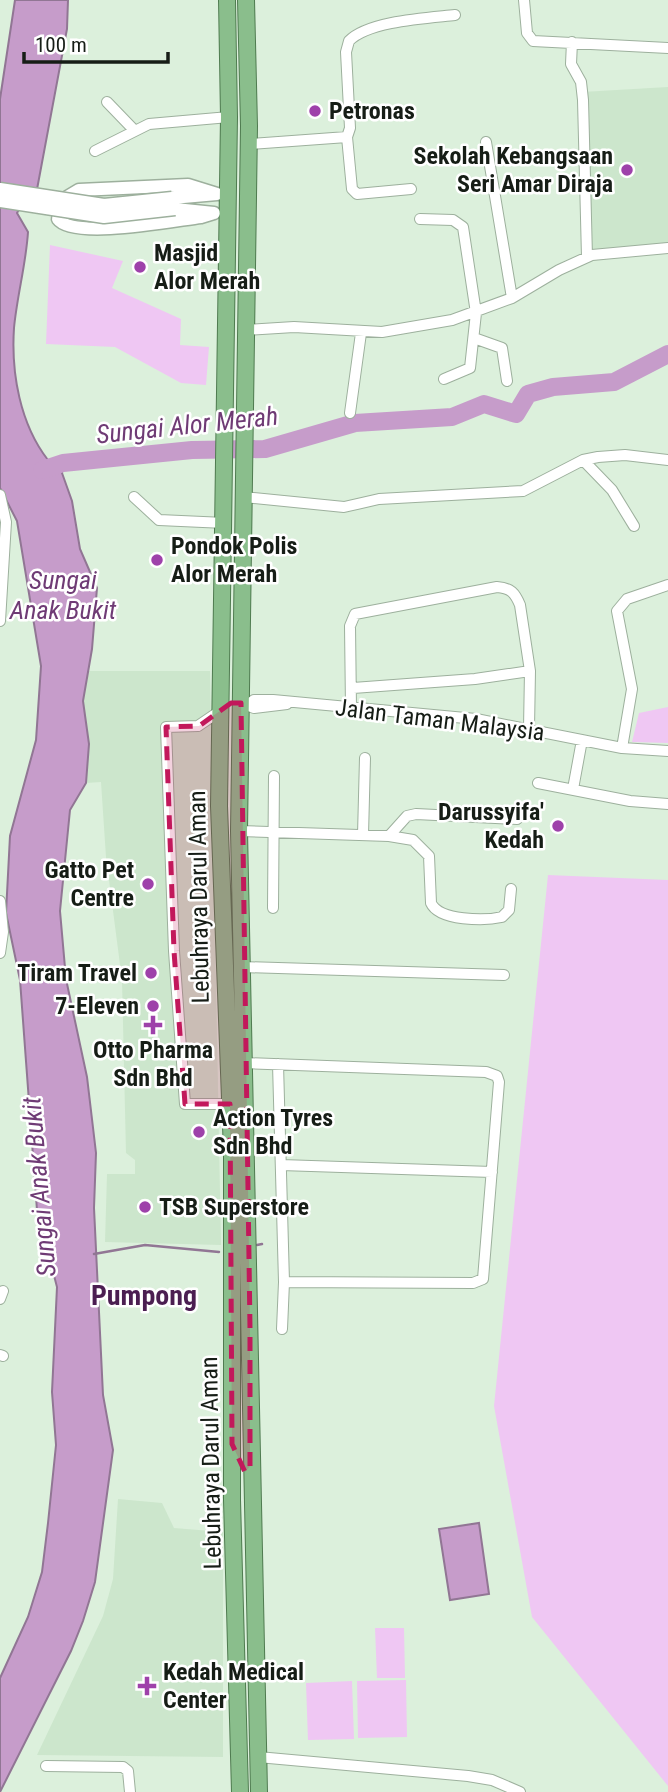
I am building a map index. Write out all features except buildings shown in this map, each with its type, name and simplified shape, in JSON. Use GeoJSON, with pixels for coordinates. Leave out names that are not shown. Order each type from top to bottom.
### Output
{"type":"FeatureCollection","features":[{"type":"Feature","properties":{"kind":"highway","name":"Lebuhraya Darul Aman"},"geometry":{"type":"LineString","coordinates":[[227,0],[229,117],[222,192],[227,225],[225,523],[219,762],[221,932],[234,1231],[232,1500],[240,1792]]}},
{"type":"Feature","properties":{"kind":"highway","name":"Lebuhraya Darul Aman"},"geometry":{"type":"LineString","coordinates":[[246,0],[248,144],[239,831],[249,1231],[248,1473],[259,1792]]}},
{"type":"Feature","properties":{"kind":"highway"},"geometry":{"type":"LineString","coordinates":[[219,762],[231,712],[242,703],[220,649]]}},
{"type":"Feature","properties":{"kind":"highway"},"geometry":{"type":"LineString","coordinates":[[232,1444],[248,1473],[232,1500]]}},
{"type":"Feature","properties":{"kind":"street"},"geometry":{"type":"LineString","coordinates":[[524,0],[530,38],[538,42],[668,48]]}},
{"type":"Feature","properties":{"kind":"street"},"geometry":{"type":"LineString","coordinates":[[411,189],[357,194],[352,189],[347,137],[350,128],[346,52],[349,41],[366,32],[407,20],[455,15]]}},
{"type":"Feature","properties":{"kind":"street"},"geometry":{"type":"LineString","coordinates":[[572,43],[571,64],[581,82],[583,100],[587,257]]}},
{"type":"Feature","properties":{"kind":"street"},"geometry":{"type":"LineString","coordinates":[[107,102],[134,130]]}},
{"type":"Feature","properties":{"kind":"street"},"geometry":{"type":"LineString","coordinates":[[95,151],[134,130],[159,122],[229,117]]}},
{"type":"Feature","properties":{"kind":"street"},"geometry":{"type":"LineString","coordinates":[[248,144],[347,137]]}},
{"type":"Feature","properties":{"kind":"street"},"geometry":{"type":"LineString","coordinates":[[486,142],[512,298]]}},
{"type":"Feature","properties":{"kind":"street"},"geometry":{"type":"LineString","coordinates":[[214,213],[201,217],[104,228],[67,227],[60,223],[58,212],[64,199],[79,190],[188,185],[222,192]]}},
{"type":"Feature","properties":{"kind":"street"},"geometry":{"type":"LineString","coordinates":[[0,189],[104,205],[174,203],[214,213],[227,225]]}},
{"type":"Feature","properties":{"kind":"street"},"geometry":{"type":"LineString","coordinates":[[0,201],[104,217],[222,192]]}},
{"type":"Feature","properties":{"kind":"street"},"geometry":{"type":"LineString","coordinates":[[420,219],[453,220],[463,227],[475,313],[474,338],[470,368],[444,379]]}},
{"type":"Feature","properties":{"kind":"street"},"geometry":{"type":"LineString","coordinates":[[246,330],[294,327],[361,332],[398,330],[475,313],[512,298],[587,257],[668,248]]}},
{"type":"Feature","properties":{"kind":"street"},"geometry":{"type":"LineString","coordinates":[[350,413],[361,332]]}},
{"type":"Feature","properties":{"kind":"street"},"geometry":{"type":"LineString","coordinates":[[474,338],[502,348],[508,381]]}},
{"type":"Feature","properties":{"kind":"street"},"geometry":{"type":"LineString","coordinates":[[244,497],[344,507],[379,499],[513,492],[531,488],[583,460],[625,455],[668,460]]}},
{"type":"Feature","properties":{"kind":"street"},"geometry":{"type":"LineString","coordinates":[[583,460],[612,490],[634,526]]}},
{"type":"Feature","properties":{"kind":"street"},"geometry":{"type":"LineString","coordinates":[[0,495],[5,513],[0,621]]}},
{"type":"Feature","properties":{"kind":"street"},"geometry":{"type":"LineString","coordinates":[[134,497],[159,520],[225,523]]}},
{"type":"Feature","properties":{"kind":"street"},"geometry":{"type":"LineString","coordinates":[[622,748],[632,689],[617,611],[628,600],[668,585]]}},
{"type":"Feature","properties":{"kind":"street"},"geometry":{"type":"LineString","coordinates":[[351,708],[353,688],[350,626],[355,614],[497,587],[508,588],[516,595],[530,671],[529,727]]}},
{"type":"Feature","properties":{"kind":"street"},"geometry":{"type":"LineString","coordinates":[[353,688],[475,679],[530,671]]}},
{"type":"Feature","properties":{"kind":"street","name":"Jalan Taman Malaysia"},"geometry":{"type":"LineString","coordinates":[[242,703],[254,700],[476,719],[529,727],[622,748],[668,751]]}},
{"type":"Feature","properties":{"kind":"street"},"geometry":{"type":"LineString","coordinates":[[220,711],[198,726],[166,727],[174,951],[185,1104],[230,1104]]}},
{"type":"Feature","properties":{"kind":"street"},"geometry":{"type":"LineString","coordinates":[[573,789],[582,740]]}},
{"type":"Feature","properties":{"kind":"street"},"geometry":{"type":"LineString","coordinates":[[363,835],[365,758]]}},
{"type":"Feature","properties":{"kind":"street"},"geometry":{"type":"LineString","coordinates":[[273,908],[274,776]]}},
{"type":"Feature","properties":{"kind":"street"},"geometry":{"type":"LineString","coordinates":[[538,783],[630,801],[668,804]]}},
{"type":"Feature","properties":{"kind":"street"},"geometry":{"type":"LineString","coordinates":[[389,836],[407,817],[416,814],[517,819]]}},
{"type":"Feature","properties":{"kind":"street"},"geometry":{"type":"LineString","coordinates":[[239,831],[389,836],[413,840],[426,850],[429,856],[431,903],[438,912],[502,917],[509,910],[511,889]]}},
{"type":"Feature","properties":{"kind":"street"},"geometry":{"type":"LineString","coordinates":[[0,901],[0,953]]}},
{"type":"Feature","properties":{"kind":"street"},"geometry":{"type":"LineString","coordinates":[[242,967],[504,975]]}},
{"type":"Feature","properties":{"kind":"street"},"geometry":{"type":"LineString","coordinates":[[244,1063],[493,1074],[499,1082],[486,1275],[480,1281],[284,1282]]}},
{"type":"Feature","properties":{"kind":"street"},"geometry":{"type":"LineString","coordinates":[[278,1065],[284,1282],[282,1329]]}},
{"type":"Feature","properties":{"kind":"street"},"geometry":{"type":"LineString","coordinates":[[281,1165],[492,1172]]}},
{"type":"Feature","properties":{"kind":"street"},"geometry":{"type":"LineString","coordinates":[[258,1757],[468,1776],[492,1780],[520,1792]]}},
{"type":"Feature","properties":{"kind":"street"},"geometry":{"type":"LineString","coordinates":[[46,1766],[123,1767],[128,1771],[130,1792]]}},
{"type":"Feature","properties":{"kind":"highlighted area"},"geometry":{"type":"Polygon","coordinates":[[[231,703],[241,703],[250,1328],[250,1466],[245,1472],[232,1444],[230,1104],[185,1104],[174,951],[166,727],[199,726],[231,703]]]}},
{"type":"Feature","properties":{"kind":"shaded area","name":"Sekolah Kebangsaan Seri Amar Diraja"},"geometry":{"type":"Polygon","coordinates":[[[668,87],[668,248],[590,252],[582,92],[668,87]]]}},
{"type":"Feature","properties":{"kind":"shaded area"},"geometry":{"type":"Polygon","coordinates":[[[50,245],[123,261],[112,288],[181,319],[180,345],[209,347],[206,385],[181,383],[115,347],[46,344],[50,245]]]}},
{"type":"Feature","properties":{"kind":"shaded area"},"geometry":{"type":"Polygon","coordinates":[[[89,671],[210,671],[221,1245],[105,1242],[107,1174],[135,1174],[135,1160],[126,1153],[122,980],[106,857],[101,782],[86,783],[89,744],[83,701],[89,671]]]}},
{"type":"Feature","properties":{"kind":"shaded area"},"geometry":{"type":"Polygon","coordinates":[[[668,707],[668,743],[632,742],[639,713],[668,707]]]}},
{"type":"Feature","properties":{"kind":"shaded area"},"geometry":{"type":"Polygon","coordinates":[[[548,875],[668,880],[668,1786],[532,1617],[494,1406],[548,875]]]}},
{"type":"Feature","properties":{"kind":"shaded area","name":"Kedah Medical Center"},"geometry":{"type":"Polygon","coordinates":[[[118,1499],[162,1503],[174,1528],[223,1532],[223,1757],[37,1755],[103,1616],[113,1579],[118,1499]]]}},
{"type":"Feature","properties":{"kind":"shaded area"},"geometry":{"type":"Polygon","coordinates":[[[375,1628],[404,1628],[405,1678],[377,1678],[375,1628]]]}},
{"type":"Feature","properties":{"kind":"shaded area"},"geometry":{"type":"Polygon","coordinates":[[[406,1680],[407,1737],[358,1738],[357,1681],[406,1680]]]}},
{"type":"Feature","properties":{"kind":"shaded area"},"geometry":{"type":"Polygon","coordinates":[[[352,1681],[354,1739],[308,1740],[306,1683],[352,1681]]]}},
{"type":"Feature","properties":{"kind":"water","name":"Sungai Anak Bukit"},"geometry":{"type":"Polygon","coordinates":[[[15,0],[68,0],[67,29],[35,200],[24,201],[17,213],[28,232],[13,345],[16,380],[24,414],[30,431],[48,460],[63,463],[62,473],[72,501],[80,549],[97,588],[92,649],[83,701],[89,744],[86,783],[70,810],[60,911],[66,979],[87,1077],[96,1153],[94,1208],[103,1395],[113,1450],[95,1582],[83,1621],[71,1651],[0,1792],[0,1678],[28,1617],[42,1572],[56,1445],[52,1392],[57,1287],[37,1210],[20,980],[6,913],[10,836],[36,740],[41,666],[17,521],[0,488],[0,99],[15,0]]]}},
{"type":"Feature","properties":{"kind":"water"},"geometry":{"type":"Polygon","coordinates":[[[479,1523],[489,1594],[450,1600],[439,1529],[479,1523]]]}},
{"type":"Feature","properties":{"kind":"waterway","name":"Sungai Alor Merah"},"geometry":{"type":"LineString","coordinates":[[42,470],[63,463],[192,450],[265,449],[355,423],[452,417],[484,404],[516,414],[528,394],[553,387],[614,382],[668,354]]}},
{"type":"Feature","properties":{"kind":"waterway"},"geometry":{"type":"LineString","coordinates":[[257,1245],[262,1244]]}},
{"type":"Feature","properties":{"kind":"waterway"},"geometry":{"type":"LineString","coordinates":[[94,1254],[145,1245],[219,1252]]}},
{"type":"Feature","properties":{"kind":"place","name":"Petronas"},"geometry":{"type":"Point","coordinates":[315,111]}},
{"type":"Feature","properties":{"kind":"place","name":"Sekolah Kebangsaan Seri Amar Diraja"},"geometry":{"type":"Point","coordinates":[627,170]}},
{"type":"Feature","properties":{"kind":"place","name":"Masjid Alor Merah"},"geometry":{"type":"Point","coordinates":[140,267]}},
{"type":"Feature","properties":{"kind":"place","name":"Pondok Polis Alor Merah"},"geometry":{"type":"Point","coordinates":[157,560]}},
{"type":"Feature","properties":{"kind":"place","name":"Darussyifa' Kedah"},"geometry":{"type":"Point","coordinates":[558,826]}},
{"type":"Feature","properties":{"kind":"place","name":"Gatto Pet Centre"},"geometry":{"type":"Point","coordinates":[148,884]}},
{"type":"Feature","properties":{"kind":"place","name":"Tiram Travel"},"geometry":{"type":"Point","coordinates":[151,973]}},
{"type":"Feature","properties":{"kind":"place","name":"7-Eleven"},"geometry":{"type":"Point","coordinates":[153,1006]}},
{"type":"Feature","properties":{"kind":"place","name":"Otto Pharma Sdn Bhd"},"geometry":{"type":"Point","coordinates":[153,1025]}},
{"type":"Feature","properties":{"kind":"place","name":"Action Tyres Sdn Bhd"},"geometry":{"type":"Point","coordinates":[199,1132]}},
{"type":"Feature","properties":{"kind":"place","name":"TSB Superstore"},"geometry":{"type":"Point","coordinates":[145,1207]}},
{"type":"Feature","properties":{"kind":"place","name":"Kedah Medical Center"},"geometry":{"type":"Point","coordinates":[147,1686]}},
{"type":"Feature","properties":{"kind":"district","name":"Pumpong"},"geometry":{"type":"Point","coordinates":[144,1295]}}]}
